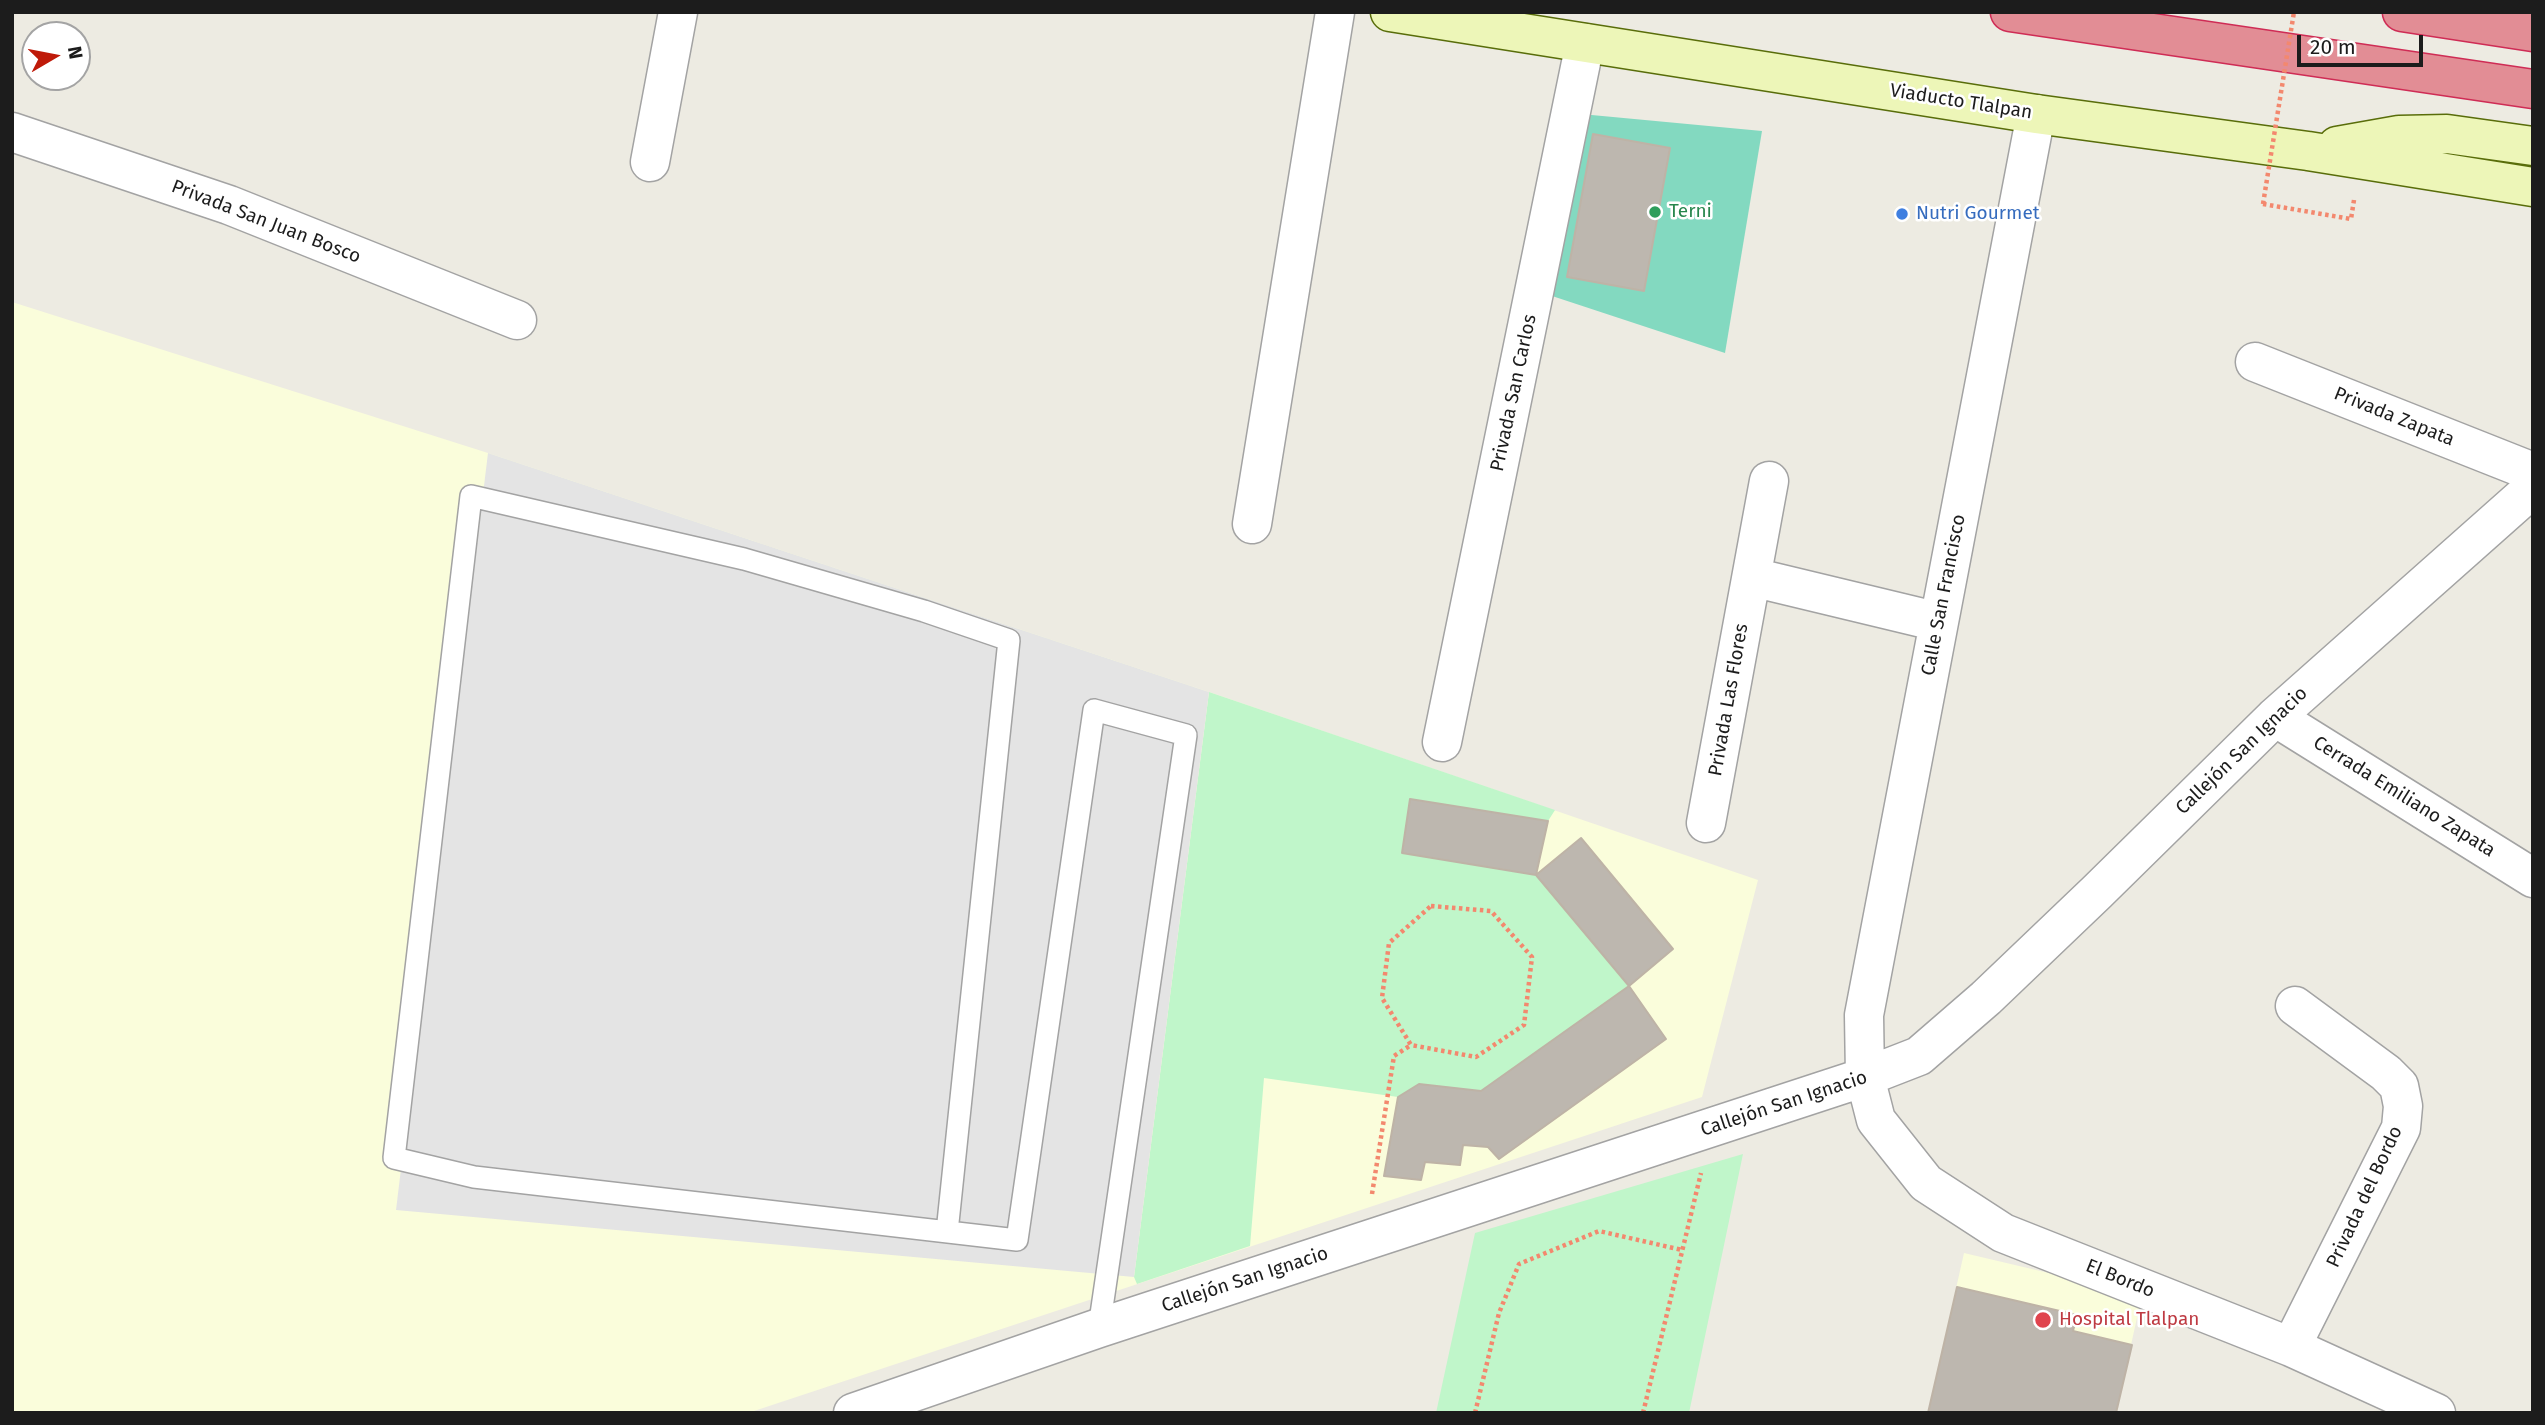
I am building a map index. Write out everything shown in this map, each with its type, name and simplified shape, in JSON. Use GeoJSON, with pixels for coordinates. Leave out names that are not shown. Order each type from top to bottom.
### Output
{"type":"FeatureCollection","features":[{"type":"Feature","properties":{"kind":"highway"},"geometry":{"type":"LineString","coordinates":[[2010,12],[2533,89]]}},
{"type":"Feature","properties":{"kind":"highway"},"geometry":{"type":"LineString","coordinates":[[2402,12],[2533,32]]}},
{"type":"Feature","properties":{"kind":"main road","name":"Viaducto Tlalpan"},"geometry":{"type":"LineString","coordinates":[[1390,12],[2036,114],[2308,151],[2533,187]]}},
{"type":"Feature","properties":{"kind":"main road"},"geometry":{"type":"LineString","coordinates":[[2308,151],[2399,135],[2447,134],[2533,146]]}},
{"type":"Feature","properties":{"kind":"street"},"geometry":{"type":"LineString","coordinates":[[650,162],[678,12]]}},
{"type":"Feature","properties":{"kind":"street"},"geometry":{"type":"LineString","coordinates":[[1252,524],[1335,12]]}},
{"type":"Feature","properties":{"kind":"street","name":"Privada San Carlos"},"geometry":{"type":"LineString","coordinates":[[1442,742],[1585,43]]}},
{"type":"Feature","properties":{"kind":"street","name":"Calle San Francisco"},"geometry":{"type":"LineString","coordinates":[[1865,1077],[1864,1015],[2036,114]]}},
{"type":"Feature","properties":{"kind":"street","name":"Privada San Juan Bosco"},"geometry":{"type":"LineString","coordinates":[[12,132],[229,205],[517,320]]}},
{"type":"Feature","properties":{"kind":"street","name":"Privada Zapata"},"geometry":{"type":"LineString","coordinates":[[2255,362],[2533,472]]}},
{"type":"Feature","properties":{"kind":"street","name":"Privada Las Flores"},"geometry":{"type":"LineString","coordinates":[[1706,823],[1769,481]]}},
{"type":"Feature","properties":{"kind":"street","name":"Callejón San Ignacio"},"geometry":{"type":"LineString","coordinates":[[853,1413],[1099,1328],[1865,1077],[1919,1056],[2097,892],[2275,717],[2533,488]]}},
{"type":"Feature","properties":{"kind":"street"},"geometry":{"type":"LineString","coordinates":[[1752,577],[1940,622]]}},
{"type":"Feature","properties":{"kind":"street","name":"Cerrada Emiliano Zapata"},"geometry":{"type":"LineString","coordinates":[[2275,717],[2533,878]]}},
{"type":"Feature","properties":{"kind":"street","name":"Privada del Bordo"},"geometry":{"type":"LineString","coordinates":[[2291,1347],[2401,1128],[2403,1106],[2399,1086],[2386,1073],[2295,1006]]}},
{"type":"Feature","properties":{"kind":"street","name":"El Bordo"},"geometry":{"type":"LineString","coordinates":[[1865,1077],[1876,1120],[1926,1183],[2003,1233],[2291,1347],[2436,1413]]}},
{"type":"Feature","properties":{"kind":"lane"},"geometry":{"type":"LineString","coordinates":[[947,1232],[1009,640],[924,611],[744,559],[471,496],[394,1158],[474,1177],[947,1232],[1017,1240],[1094,710],[1186,735],[1099,1328]]}},
{"type":"Feature","properties":{"kind":"path"},"geometry":{"type":"LineString","coordinates":[[2294,12],[2263,204],[2351,219]]}},
{"type":"Feature","properties":{"kind":"path"},"geometry":{"type":"LineString","coordinates":[[1364,1241],[1394,1056],[1411,1045],[1476,1057],[1524,1025],[1532,957],[1491,911],[1431,906],[1390,943],[1382,998],[1411,1045]]}},
{"type":"Feature","properties":{"kind":"path"},"geometry":{"type":"LineString","coordinates":[[1643,1413],[1712,1128]]}},
{"type":"Feature","properties":{"kind":"path"},"geometry":{"type":"LineString","coordinates":[[1475,1413],[1499,1313],[1519,1264],[1599,1231],[1682,1250]]}},
{"type":"Feature","properties":{"kind":"shaded area"},"geometry":{"type":"Polygon","coordinates":[[[12,302],[488,453],[1209,692],[1758,880],[1702,1097],[748,1413],[12,1413],[12,302]]]}},
{"type":"Feature","properties":{"kind":"shaded area"},"geometry":{"type":"Polygon","coordinates":[[[488,453],[1209,692],[1134,1277],[396,1210],[488,453]]]}},
{"type":"Feature","properties":{"kind":"shaded area","name":"Hospital Tlalpan"},"geometry":{"type":"Polygon","coordinates":[[[1964,1253],[2142,1295],[2116,1413],[1928,1413],[1964,1253]]]}},
{"type":"Feature","properties":{"kind":"green space","name":"Terni"},"geometry":{"type":"Polygon","coordinates":[[[1581,114],[1762,131],[1725,353],[1546,294],[1581,114]]]}},
{"type":"Feature","properties":{"kind":"green space"},"geometry":{"type":"Polygon","coordinates":[[[1209,692],[1555,810],[1548,821],[1410,799],[1402,853],[1536,875],[1629,986],[1481,1091],[1419,1084],[1398,1097],[1264,1078],[1250,1246],[1137,1284],[1134,1277],[1209,692]]]}},
{"type":"Feature","properties":{"kind":"green space"},"geometry":{"type":"Polygon","coordinates":[[[1743,1154],[1689,1413],[1436,1413],[1475,1233],[1743,1154]]]}},
{"type":"Feature","properties":{"kind":"building"},"geometry":{"type":"Polygon","coordinates":[[[1593,134],[1670,148],[1644,291],[1567,277],[1593,134]]]}},
{"type":"Feature","properties":{"kind":"building"},"geometry":{"type":"Polygon","coordinates":[[[1410,799],[1548,821],[1536,875],[1402,853],[1410,799]]]}},
{"type":"Feature","properties":{"kind":"building"},"geometry":{"type":"Polygon","coordinates":[[[1581,838],[1673,949],[1629,986],[1536,875],[1581,838]]]}},
{"type":"Feature","properties":{"kind":"building"},"geometry":{"type":"Polygon","coordinates":[[[1629,986],[1666,1039],[1499,1159],[1488,1147],[1463,1145],[1460,1165],[1425,1162],[1421,1180],[1384,1176],[1398,1097],[1419,1084],[1481,1091],[1629,986]]]}},
{"type":"Feature","properties":{"kind":"building","name":"Hospital Tlalpan"},"geometry":{"type":"Polygon","coordinates":[[[1957,1287],[2077,1315],[2073,1331],[2132,1345],[2116,1413],[1928,1413],[1957,1287]]]}},
{"type":"Feature","properties":{"kind":"place","name":"Terni"},"geometry":{"type":"Point","coordinates":[1655,212]}},
{"type":"Feature","properties":{"kind":"place","name":"Nutri Gourmet"},"geometry":{"type":"Point","coordinates":[1902,214]}},
{"type":"Feature","properties":{"kind":"place","name":"Hospital Tlalpan"},"geometry":{"type":"Point","coordinates":[2043,1320]}}]}
